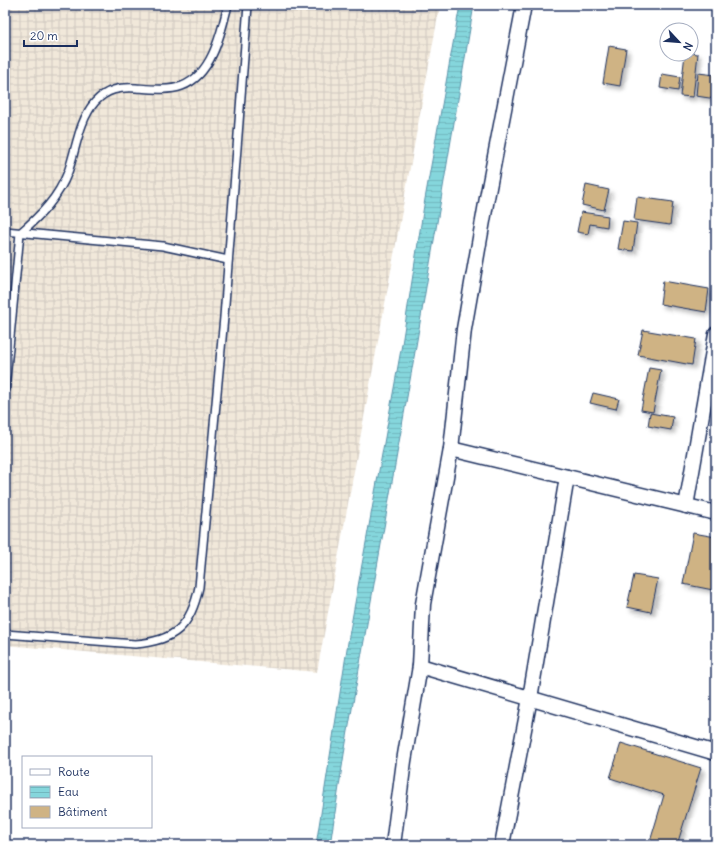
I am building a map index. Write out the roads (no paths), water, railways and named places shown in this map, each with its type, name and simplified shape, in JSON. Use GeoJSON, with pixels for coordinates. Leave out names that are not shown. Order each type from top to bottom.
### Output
{"type":"FeatureCollection","features":[{"type":"Feature","properties":{"kind":"street"},"geometry":{"type":"LineString","coordinates":[[394,845],[404,760],[420,666],[423,604],[451,449],[464,329],[487,198],[524,5]]}},
{"type":"Feature","properties":{"kind":"street"},"geometry":{"type":"LineString","coordinates":[[686,506],[716,334]]}},
{"type":"Feature","properties":{"kind":"street"},"geometry":{"type":"LineString","coordinates":[[451,449],[716,513]]}},
{"type":"Feature","properties":{"kind":"street"},"geometry":{"type":"LineString","coordinates":[[502,845],[530,698],[567,477]]}},
{"type":"Feature","properties":{"kind":"street"},"geometry":{"type":"LineString","coordinates":[[420,666],[716,753]]}},
{"type":"Feature","properties":{"kind":"lane"},"geometry":{"type":"LineString","coordinates":[[5,389],[20,233],[52,203],[60,190],[68,172],[85,118],[95,102],[108,91],[123,87],[164,89],[182,86],[197,77],[206,65],[216,45],[228,5]]}},
{"type":"Feature","properties":{"kind":"lane"},"geometry":{"type":"LineString","coordinates":[[5,634],[135,644],[154,643],[172,635],[186,622],[195,606],[228,260],[248,5]]}},
{"type":"Feature","properties":{"kind":"lane"},"geometry":{"type":"LineString","coordinates":[[5,231],[163,246],[228,260]]}},
{"type":"Feature","properties":{"kind":"water"},"geometry":{"type":"Polygon","coordinates":[[[460,5],[474,5],[416,346],[344,754],[330,845],[316,845],[349,636],[402,344],[425,199],[460,5]]]}}]}
